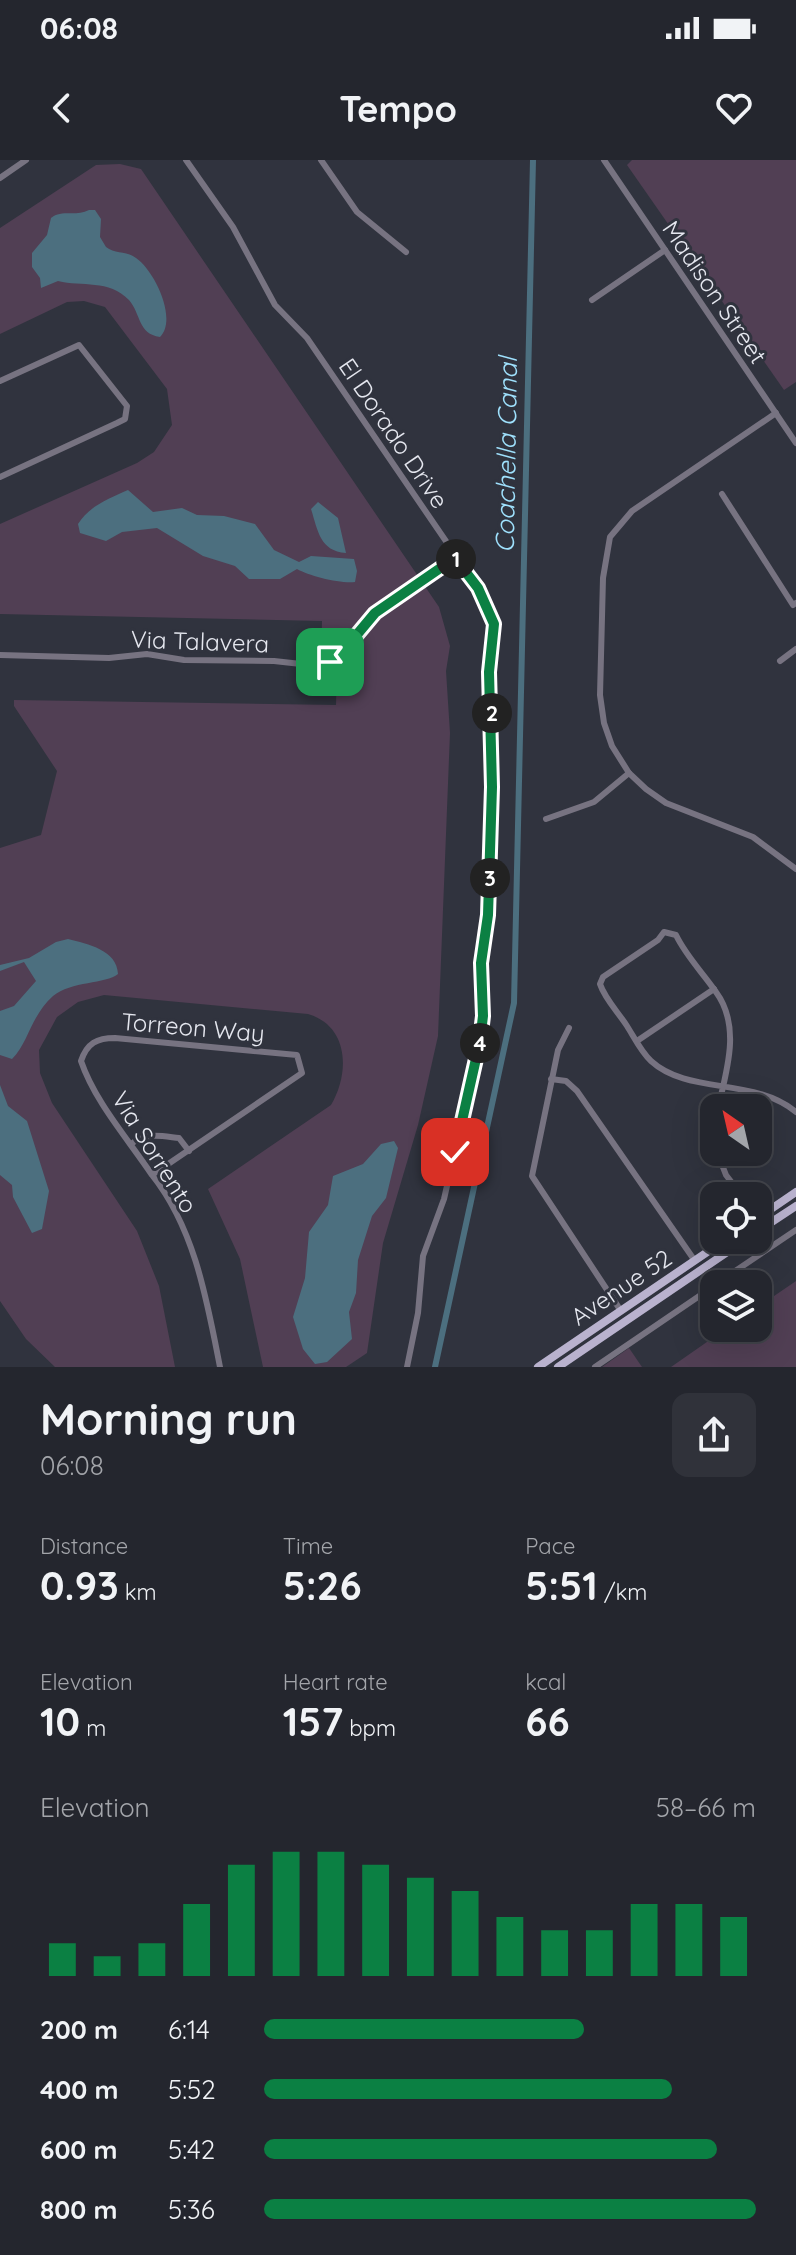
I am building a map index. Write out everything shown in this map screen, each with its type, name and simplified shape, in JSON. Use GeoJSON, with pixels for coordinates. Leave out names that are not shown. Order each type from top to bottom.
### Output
{"type":"FeatureCollection","features":[{"type":"Feature","properties":{"kind":"main road"},"geometry":{"type":"LineString","coordinates":[[772,1208],[796,1192]]}},
{"type":"Feature","properties":{"kind":"main road"},"geometry":{"type":"LineString","coordinates":[[772,1222],[796,1206]]}},
{"type":"Feature","properties":{"kind":"main road","name":"Avenue 52"},"geometry":{"type":"LineString","coordinates":[[538,1367],[705,1254]]}},
{"type":"Feature","properties":{"kind":"main road","name":"Avenue 52"},"geometry":{"type":"LineString","coordinates":[[558,1367],[725,1254]]}},
{"type":"Feature","properties":{"kind":"main road"},"geometry":{"type":"LineString","coordinates":[[666,1294],[677,1280],[697,1266],[695,1261]]}},
{"type":"Feature","properties":{"kind":"street"},"geometry":{"type":"LineString","coordinates":[[0,178],[26,160]]}},
{"type":"Feature","properties":{"kind":"street","name":"El Dorado Drive"},"geometry":{"type":"LineString","coordinates":[[186,160],[233,227],[275,305],[307,338],[478,588],[494,624],[489,672],[492,742],[488,915],[481,963],[483,1016],[444,1199],[423,1256],[418,1313],[407,1367]]}},
{"type":"Feature","properties":{"kind":"street"},"geometry":{"type":"LineString","coordinates":[[321,160],[357,212],[406,252]]}},
{"type":"Feature","properties":{"kind":"street","name":"Madison Street"},"geometry":{"type":"LineString","coordinates":[[604,160],[796,443]]}},
{"type":"Feature","properties":{"kind":"street"},"geometry":{"type":"LineString","coordinates":[[592,300],[665,250]]}},
{"type":"Feature","properties":{"kind":"street"},"geometry":{"type":"LineString","coordinates":[[0,381],[79,345],[127,406],[125,419],[0,477]]}},
{"type":"Feature","properties":{"kind":"street"},"geometry":{"type":"LineString","coordinates":[[776,413],[632,511],[610,537],[603,578],[600,695],[604,723],[629,773],[666,803],[753,837],[796,869]]}},
{"type":"Feature","properties":{"kind":"street"},"geometry":{"type":"LineString","coordinates":[[722,494],[795,606]]}},
{"type":"Feature","properties":{"kind":"street","name":"Via Talavera"},"geometry":{"type":"LineString","coordinates":[[0,655],[109,658],[147,654],[184,660],[274,661],[319,666],[339,656],[379,609],[455,558]]}},
{"type":"Feature","properties":{"kind":"street"},"geometry":{"type":"LineString","coordinates":[[780,661],[796,649]]}},
{"type":"Feature","properties":{"kind":"street"},"geometry":{"type":"LineString","coordinates":[[546,819],[594,802],[629,773]]}},
{"type":"Feature","properties":{"kind":"street"},"geometry":{"type":"LineString","coordinates":[[721,1094],[723,1085],[731,1043],[725,1006],[674,933],[664,932],[601,980],[601,988],[649,1060],[663,1070],[723,1085],[767,1093],[796,1112]]}},
{"type":"Feature","properties":{"kind":"street"},"geometry":{"type":"LineString","coordinates":[[637,1041],[714,989]]}},
{"type":"Feature","properties":{"kind":"street"},"geometry":{"type":"LineString","coordinates":[[569,1028],[558,1050],[532,1176],[621,1311]]}},
{"type":"Feature","properties":{"kind":"street","name":"Torreon Way"},"geometry":{"type":"LineString","coordinates":[[85,1051],[99,1038],[115,1038],[290,1052],[301,1060],[302,1073],[189,1151]]}},
{"type":"Feature","properties":{"kind":"street","name":"Via Sorrento"},"geometry":{"type":"LineString","coordinates":[[85,1051],[81,1061],[86,1076],[169,1200],[190,1247],[208,1305],[220,1367]]}},
{"type":"Feature","properties":{"kind":"street"},"geometry":{"type":"LineString","coordinates":[[551,1079],[566,1081],[577,1091],[695,1261]]}},
{"type":"Feature","properties":{"kind":"street"},"geometry":{"type":"LineString","coordinates":[[131,1144],[143,1136],[157,1135],[179,1138],[189,1151],[152,1175]]}},
{"type":"Feature","properties":{"kind":"street"},"geometry":{"type":"LineString","coordinates":[[737,1270],[796,1230]]}},
{"type":"Feature","properties":{"kind":"street"},"geometry":{"type":"LineString","coordinates":[[595,1367],[700,1295]]}},
{"type":"Feature","properties":{"kind":"shaded area"},"geometry":{"type":"Polygon","coordinates":[[[632,160],[796,160],[796,382],[784,390],[627,165],[632,160]]]}},
{"type":"Feature","properties":{"kind":"shaded area"},"geometry":{"type":"Polygon","coordinates":[[[120,164],[141,169],[439,607],[450,646],[446,671],[450,733],[438,1036],[418,1125],[383,1243],[367,1353],[346,1367],[263,1367],[240,1259],[208,1189],[331,1105],[341,1079],[342,1052],[332,1029],[308,1014],[104,995],[78,1002],[57,1017],[39,1050],[40,1073],[52,1103],[137,1231],[159,1286],[175,1367],[55,1367],[26,1339],[0,1301],[0,848],[41,835],[57,771],[14,706],[14,700],[336,705],[337,668],[321,667],[322,621],[0,614],[0,524],[137,463],[154,452],[172,425],[167,389],[105,307],[84,301],[67,302],[0,334],[0,228],[96,165],[120,164]]]}},
{"type":"Feature","properties":{"kind":"shaded area"},"geometry":{"type":"Polygon","coordinates":[[[796,1281],[796,1367],[671,1367],[707,1342],[772,1342],[772,1297],[796,1281]]]}},
{"type":"Feature","properties":{"kind":"shaded area"},"geometry":{"type":"Polygon","coordinates":[[[629,1348],[642,1367],[602,1367],[629,1348]]]}},
{"type":"Feature","properties":{"kind":"water"},"geometry":{"type":"Polygon","coordinates":[[[95,210],[101,219],[100,237],[106,247],[136,258],[150,273],[165,307],[165,329],[160,337],[144,328],[133,305],[113,289],[58,281],[41,288],[40,278],[32,267],[32,253],[47,235],[51,218],[95,210]]]}},
{"type":"Feature","properties":{"kind":"water"},"geometry":{"type":"Polygon","coordinates":[[[128,490],[153,512],[182,508],[197,515],[224,516],[255,524],[274,550],[299,562],[311,556],[354,559],[357,571],[355,582],[325,579],[297,569],[280,579],[249,579],[235,566],[203,556],[157,528],[122,532],[106,541],[80,533],[78,524],[88,512],[128,490]]]}},
{"type":"Feature","properties":{"kind":"water"},"geometry":{"type":"Polygon","coordinates":[[[318,502],[338,518],[346,553],[331,548],[321,538],[311,509],[318,502]]]}},
{"type":"Feature","properties":{"kind":"water"},"geometry":{"type":"Polygon","coordinates":[[[68,939],[100,949],[113,959],[118,974],[60,991],[39,1012],[12,1059],[0,1055],[0,1011],[14,1006],[36,981],[24,962],[0,971],[0,965],[29,958],[56,942],[68,939]]]}},
{"type":"Feature","properties":{"kind":"water"},"geometry":{"type":"Polygon","coordinates":[[[0,1085],[8,1106],[27,1121],[49,1191],[42,1229],[32,1233],[13,1197],[12,1185],[0,1175],[0,1085]]]}},
{"type":"Feature","properties":{"kind":"water"},"geometry":{"type":"Polygon","coordinates":[[[394,1141],[398,1148],[386,1198],[372,1216],[358,1260],[356,1293],[349,1312],[352,1339],[327,1362],[315,1364],[303,1349],[293,1317],[305,1278],[309,1232],[328,1205],[333,1176],[363,1164],[381,1144],[394,1141]]]}},
{"type":"Feature","properties":{"kind":"waterway","name":"Coachella Canal"},"geometry":{"type":"LineString","coordinates":[[435,1367],[514,1003],[533,160]]}},
{"type":"Feature","properties":{"kind":"route"},"geometry":{"type":"LineString","coordinates":[[330,662],[339,656],[375,613],[455,558],[478,588],[494,624],[489,672],[492,787],[488,915],[481,963],[483,1016],[455,1152]]}}]}
